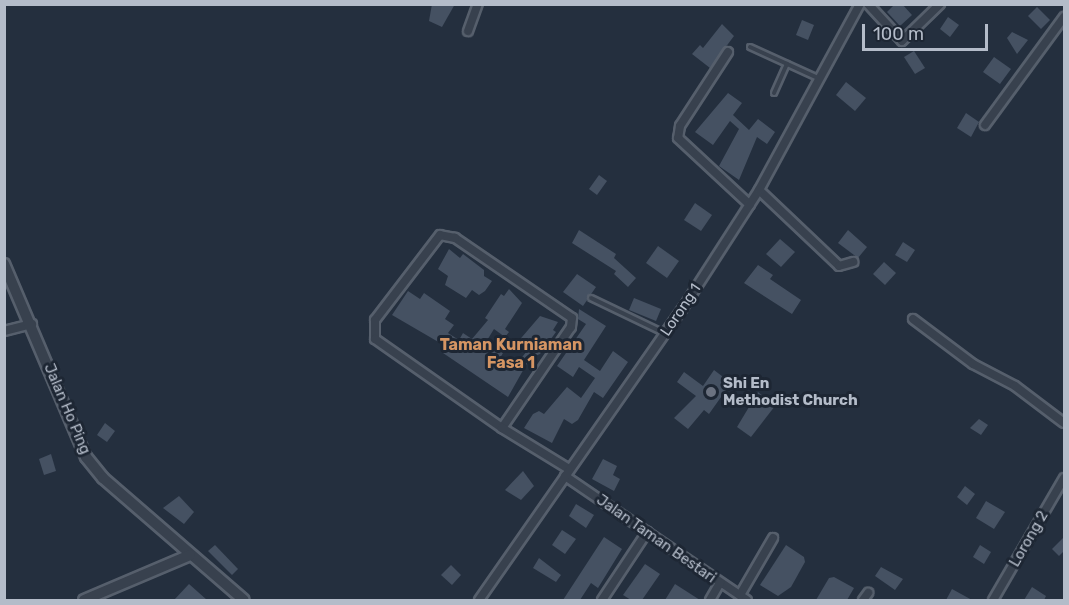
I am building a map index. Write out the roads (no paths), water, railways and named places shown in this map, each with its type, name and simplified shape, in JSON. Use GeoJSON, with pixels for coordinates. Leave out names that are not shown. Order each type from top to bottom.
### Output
{"type":"FeatureCollection","features":[{"type":"Feature","properties":{"kind":"street"},"geometry":{"type":"LineString","coordinates":[[468,31],[478,4]]}},
{"type":"Feature","properties":{"kind":"street","name":"Lorong 1"},"geometry":{"type":"LineString","coordinates":[[478,600],[665,334],[750,205],[860,4]]}},
{"type":"Feature","properties":{"kind":"street"},"geometry":{"type":"LineString","coordinates":[[868,4],[902,41],[940,4]]}},
{"type":"Feature","properties":{"kind":"street"},"geometry":{"type":"LineString","coordinates":[[985,125],[1065,17]]}},
{"type":"Feature","properties":{"kind":"street"},"geometry":{"type":"LineString","coordinates":[[728,52],[680,126],[678,138],[750,205]]}},
{"type":"Feature","properties":{"kind":"street"},"geometry":{"type":"LineString","coordinates":[[759,190],[839,266],[853,262]]}},
{"type":"Feature","properties":{"kind":"street","name":"Jalan Taman Bestari"},"geometry":{"type":"LineString","coordinates":[[502,428],[571,327],[572,318],[455,238],[440,235],[375,320],[373,334],[378,343],[743,598]]}},
{"type":"Feature","properties":{"kind":"street","name":"Jalan Ho Ping"},"geometry":{"type":"LineString","coordinates":[[4,264],[32,324],[86,457],[103,478],[244,600]]}},
{"type":"Feature","properties":{"kind":"street"},"geometry":{"type":"LineString","coordinates":[[913,319],[973,364],[1015,387],[1065,423]]}},
{"type":"Feature","properties":{"kind":"street"},"geometry":{"type":"LineString","coordinates":[[4,332],[32,324]]}},
{"type":"Feature","properties":{"kind":"street","name":"Lorong 2"},"geometry":{"type":"LineString","coordinates":[[993,600],[1065,478]]}},
{"type":"Feature","properties":{"kind":"street"},"geometry":{"type":"LineString","coordinates":[[602,600],[647,532]]}},
{"type":"Feature","properties":{"kind":"street"},"geometry":{"type":"LineString","coordinates":[[743,598],[773,538]]}},
{"type":"Feature","properties":{"kind":"street"},"geometry":{"type":"LineString","coordinates":[[84,600],[190,555]]}},
{"type":"Feature","properties":{"kind":"street"},"geometry":{"type":"LineString","coordinates":[[710,600],[720,583]]}},
{"type":"Feature","properties":{"kind":"lane"},"geometry":{"type":"LineString","coordinates":[[750,47],[818,78]]}},
{"type":"Feature","properties":{"kind":"lane"},"geometry":{"type":"LineString","coordinates":[[774,93],[787,64]]}},
{"type":"Feature","properties":{"kind":"lane"},"geometry":{"type":"LineString","coordinates":[[591,298],[665,334]]}},
{"type":"Feature","properties":{"kind":"place","name":"Shi En Methodist Church"},"geometry":{"type":"Point","coordinates":[711,392]}},
{"type":"Feature","properties":{"kind":"district","name":"Taman Kurniaman Fasa 1"},"geometry":{"type":"Point","coordinates":[511,354]}}]}
